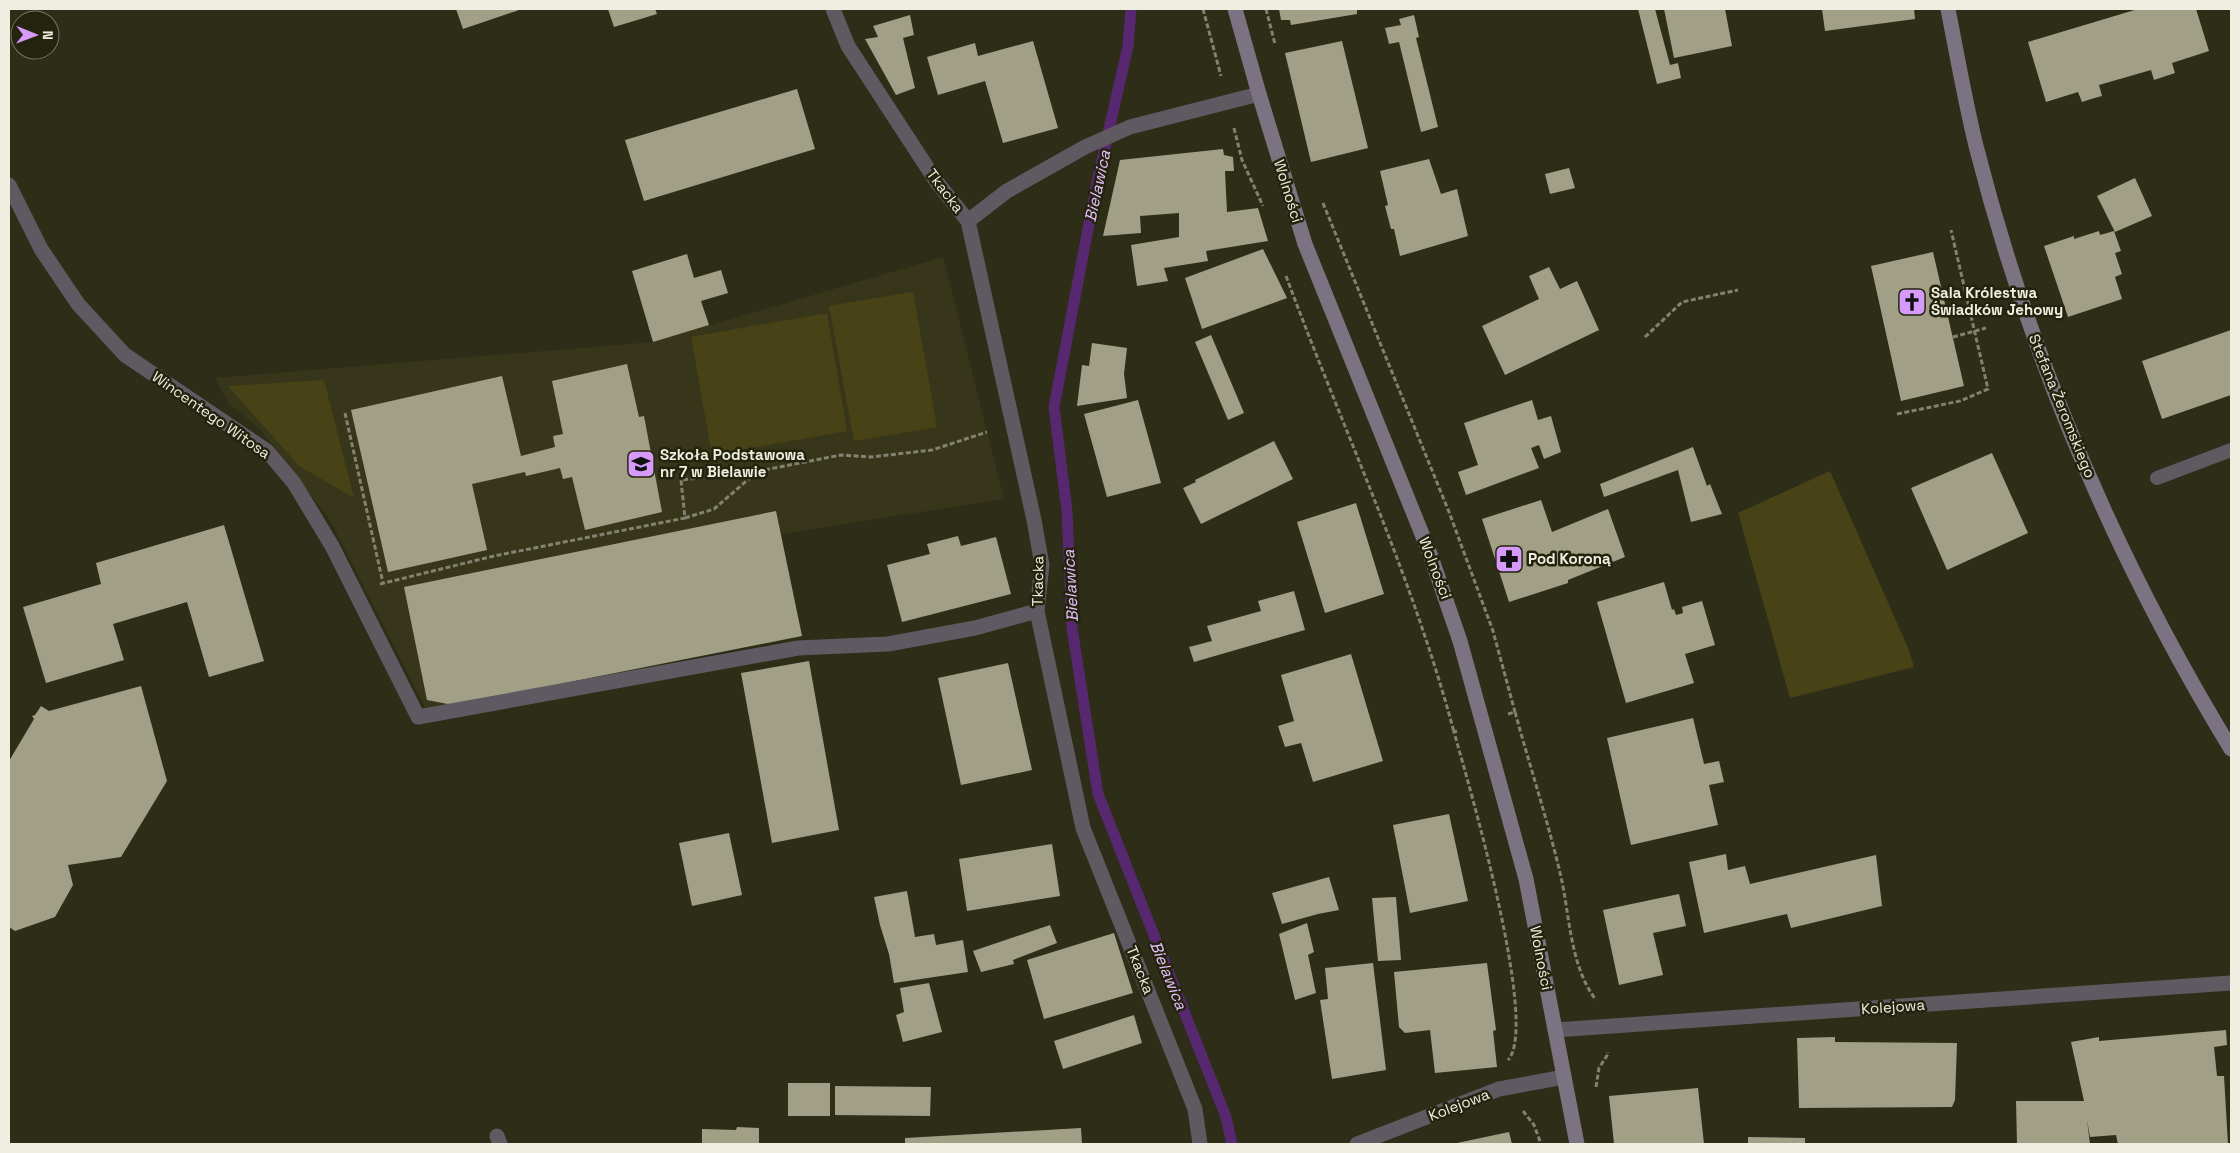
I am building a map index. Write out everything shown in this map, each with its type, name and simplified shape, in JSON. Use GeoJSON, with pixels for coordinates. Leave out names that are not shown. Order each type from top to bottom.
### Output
{"type":"FeatureCollection","features":[{"type":"Feature","properties":{"kind":"street","name":"Tkacka"},"geometry":{"type":"LineString","coordinates":[[833,9],[853,54],[936,181],[968,221],[1034,520],[1042,565],[1037,611],[1083,828],[1195,1109],[1200,1144]]}},
{"type":"Feature","properties":{"kind":"street","name":"Wolności"},"geometry":{"type":"LineString","coordinates":[[1235,9],[1305,244],[1451,611],[1484,723],[1526,879],[1577,1144]]}},
{"type":"Feature","properties":{"kind":"street","name":"Stefana Żeromskiego"},"geometry":{"type":"LineString","coordinates":[[1948,9],[1966,101],[1986,185],[2030,328],[2047,373],[2090,477],[2142,588],[2231,749]]}},
{"type":"Feature","properties":{"kind":"street"},"geometry":{"type":"LineString","coordinates":[[968,221],[1007,191],[1085,148],[1130,127],[1259,94]]}},
{"type":"Feature","properties":{"kind":"street","name":"Wincentego Witosa"},"geometry":{"type":"LineString","coordinates":[[9,184],[40,249],[78,304],[124,355],[267,451],[294,483],[332,546],[418,717],[798,648],[888,644],[976,628],[1037,611]]}},
{"type":"Feature","properties":{"kind":"street","name":"Kolejowa"},"geometry":{"type":"LineString","coordinates":[[1555,1030],[2231,983]]}},
{"type":"Feature","properties":{"kind":"street","name":"Kolejowa"},"geometry":{"type":"LineString","coordinates":[[1357,1144],[1507,1087],[1564,1076]]}},
{"type":"Feature","properties":{"kind":"lane"},"geometry":{"type":"LineString","coordinates":[[2157,478],[2231,450]]}},
{"type":"Feature","properties":{"kind":"path"},"geometry":{"type":"LineString","coordinates":[[1266,9],[1276,47]]}},
{"type":"Feature","properties":{"kind":"path"},"geometry":{"type":"LineString","coordinates":[[1320,197],[1452,521],[1493,631],[1561,877],[1578,964],[1588,990],[1601,1006],[1608,1054],[1599,1068],[1595,1084],[1597,1093]]}},
{"type":"Feature","properties":{"kind":"path"},"geometry":{"type":"LineString","coordinates":[[1897,414],[1960,401],[1988,389],[1951,230]]}},
{"type":"Feature","properties":{"kind":"path"},"geometry":{"type":"LineString","coordinates":[[1644,337],[1682,302],[1738,290]]}},
{"type":"Feature","properties":{"kind":"path"},"geometry":{"type":"LineString","coordinates":[[1953,337],[1986,328]]}},
{"type":"Feature","properties":{"kind":"path"},"geometry":{"type":"LineString","coordinates":[[345,413],[383,584]]}},
{"type":"Feature","properties":{"kind":"path"},"geometry":{"type":"LineString","coordinates":[[685,518],[681,480],[759,471],[841,455],[871,457],[932,450],[977,436],[1012,420]]}},
{"type":"Feature","properties":{"kind":"path"},"geometry":{"type":"LineString","coordinates":[[354,591],[494,556],[685,518],[714,509],[759,471]]}},
{"type":"Feature","properties":{"kind":"path"},"geometry":{"type":"LineString","coordinates":[[1515,712],[1454,732],[1490,865],[1514,985],[1517,1038],[1514,1054],[1504,1064],[1509,1107],[1516,1107],[1526,1114],[1534,1125],[1541,1144]]}},
{"type":"Feature","properties":{"kind":"shaded area","name":"Szkoła Podstawowa nr 7 w Bielawie"},"geometry":{"type":"Polygon","coordinates":[[[943,257],[1004,499],[781,534],[802,636],[425,708],[330,520],[260,429],[228,403],[215,378],[653,342],[943,257]]]}},
{"type":"Feature","properties":{"kind":"shaded area"},"geometry":{"type":"Polygon","coordinates":[[[913,292],[937,427],[854,441],[829,306],[913,292]]]}},
{"type":"Feature","properties":{"kind":"shaded area"},"geometry":{"type":"Polygon","coordinates":[[[827,313],[847,431],[712,455],[691,337],[827,313]]]}},
{"type":"Feature","properties":{"kind":"shaded area"},"geometry":{"type":"Polygon","coordinates":[[[324,380],[354,498],[299,466],[228,386],[324,380]]]}},
{"type":"Feature","properties":{"kind":"shaded area"},"geometry":{"type":"Polygon","coordinates":[[[1830,471],[1909,650],[1914,667],[1790,698],[1738,513],[1830,471]]]}},
{"type":"Feature","properties":{"kind":"building"},"geometry":{"type":"Polygon","coordinates":[[[456,9],[522,9],[463,29],[456,9]]]}},
{"type":"Feature","properties":{"kind":"building"},"geometry":{"type":"Polygon","coordinates":[[[608,9],[655,9],[657,14],[614,27],[608,9]]]}},
{"type":"Feature","properties":{"kind":"building"},"geometry":{"type":"Polygon","coordinates":[[[1279,9],[1357,9],[1357,14],[1291,25],[1290,20],[1281,20],[1279,9]]]}},
{"type":"Feature","properties":{"kind":"building"},"geometry":{"type":"Polygon","coordinates":[[[1638,9],[1655,9],[1670,65],[1678,63],[1681,78],[1657,84],[1638,9]]]}},
{"type":"Feature","properties":{"kind":"building"},"geometry":{"type":"Polygon","coordinates":[[[1664,9],[1725,9],[1732,46],[1674,58],[1664,9]]]}},
{"type":"Feature","properties":{"kind":"building"},"geometry":{"type":"Polygon","coordinates":[[[1822,9],[1914,9],[1915,19],[1825,31],[1822,9]]]}},
{"type":"Feature","properties":{"kind":"building"},"geometry":{"type":"Polygon","coordinates":[[[2138,9],[2196,9],[2209,51],[2172,63],[2175,73],[2154,80],[2151,70],[2099,85],[2102,96],[2082,102],[2078,92],[2046,102],[2028,42],[2138,9]]]}},
{"type":"Feature","properties":{"kind":"building"},"geometry":{"type":"Polygon","coordinates":[[[910,15],[914,35],[903,38],[915,88],[896,95],[865,39],[878,37],[873,26],[910,15]]]}},
{"type":"Feature","properties":{"kind":"building"},"geometry":{"type":"Polygon","coordinates":[[[1414,15],[1419,37],[1416,38],[1438,127],[1421,132],[1399,42],[1389,44],[1385,28],[1401,25],[1399,19],[1414,15]]]}},
{"type":"Feature","properties":{"kind":"building"},"geometry":{"type":"Polygon","coordinates":[[[1033,41],[1058,128],[1003,143],[985,81],[938,95],[927,57],[975,43],[978,56],[1033,41]]]}},
{"type":"Feature","properties":{"kind":"building"},"geometry":{"type":"Polygon","coordinates":[[[1342,41],[1368,148],[1311,162],[1285,53],[1342,41]]]}},
{"type":"Feature","properties":{"kind":"building"},"geometry":{"type":"Polygon","coordinates":[[[797,89],[815,149],[644,201],[625,140],[797,89]]]}},
{"type":"Feature","properties":{"kind":"building"},"geometry":{"type":"Polygon","coordinates":[[[1223,149],[1224,155],[1233,157],[1234,171],[1225,171],[1227,212],[1258,208],[1268,241],[1206,251],[1208,261],[1164,268],[1168,281],[1137,286],[1131,245],[1179,237],[1179,213],[1140,216],[1141,233],[1103,236],[1120,160],[1223,149]]]}},
{"type":"Feature","properties":{"kind":"building"},"geometry":{"type":"Polygon","coordinates":[[[1429,159],[1441,194],[1457,189],[1468,236],[1400,256],[1394,229],[1391,229],[1385,206],[1388,205],[1380,171],[1429,159]]]}},
{"type":"Feature","properties":{"kind":"building"},"geometry":{"type":"Polygon","coordinates":[[[1569,168],[1575,188],[1550,194],[1545,174],[1569,168]]]}},
{"type":"Feature","properties":{"kind":"building"},"geometry":{"type":"Polygon","coordinates":[[[2135,178],[2152,216],[2115,232],[2097,196],[2135,178]]]}},
{"type":"Feature","properties":{"kind":"building"},"geometry":{"type":"Polygon","coordinates":[[[2099,231],[2100,235],[2114,231],[2121,251],[2115,253],[2122,274],[2115,277],[2122,299],[2068,317],[2044,246],[2074,236],[2074,239],[2099,231]]]}},
{"type":"Feature","properties":{"kind":"building"},"geometry":{"type":"Polygon","coordinates":[[[1263,249],[1287,298],[1202,329],[1185,278],[1263,249]]]}},
{"type":"Feature","properties":{"kind":"building","name":"Sala Królestwa Świadków Jehowy"},"geometry":{"type":"Polygon","coordinates":[[[1933,252],[1964,386],[1901,401],[1871,266],[1933,252]]]}},
{"type":"Feature","properties":{"kind":"building"},"geometry":{"type":"Polygon","coordinates":[[[687,254],[694,278],[721,270],[728,293],[701,301],[709,325],[653,342],[632,271],[687,254]]]}},
{"type":"Feature","properties":{"kind":"building"},"geometry":{"type":"Polygon","coordinates":[[[1549,267],[1560,289],[1577,281],[1599,330],[1505,375],[1482,326],[1539,299],[1529,276],[1549,267]]]}},
{"type":"Feature","properties":{"kind":"building"},"geometry":{"type":"Polygon","coordinates":[[[2231,330],[2231,395],[2162,419],[2142,361],[2231,330]]]}},
{"type":"Feature","properties":{"kind":"building"},"geometry":{"type":"Polygon","coordinates":[[[1211,335],[1244,413],[1228,420],[1195,342],[1211,335]]]}},
{"type":"Feature","properties":{"kind":"building"},"geometry":{"type":"Polygon","coordinates":[[[1092,343],[1127,348],[1124,374],[1127,398],[1077,406],[1082,365],[1089,366],[1092,343]]]}},
{"type":"Feature","properties":{"kind":"building"},"geometry":{"type":"Polygon","coordinates":[[[627,364],[639,417],[644,416],[662,512],[585,530],[572,477],[563,479],[560,468],[526,476],[525,472],[472,484],[487,550],[388,572],[351,410],[502,376],[521,456],[555,447],[553,436],[563,434],[552,381],[627,364]]]}},
{"type":"Feature","properties":{"kind":"building"},"geometry":{"type":"Polygon","coordinates":[[[1138,400],[1161,483],[1107,497],[1084,414],[1138,400]]]}},
{"type":"Feature","properties":{"kind":"building"},"geometry":{"type":"Polygon","coordinates":[[[1532,400],[1538,420],[1551,416],[1561,452],[1544,459],[1539,445],[1531,448],[1539,468],[1466,495],[1458,472],[1478,465],[1464,423],[1532,400]]]}},
{"type":"Feature","properties":{"kind":"building"},"geometry":{"type":"Polygon","coordinates":[[[1274,441],[1293,479],[1201,524],[1183,488],[1196,482],[1195,480],[1274,441]]]}},
{"type":"Feature","properties":{"kind":"building"},"geometry":{"type":"Polygon","coordinates":[[[1693,447],[1707,486],[1710,484],[1722,514],[1691,522],[1678,470],[1604,497],[1600,484],[1693,447]]]}},
{"type":"Feature","properties":{"kind":"building"},"geometry":{"type":"Polygon","coordinates":[[[1992,453],[2028,533],[1947,570],[1911,488],[1992,453]]]}},
{"type":"Feature","properties":{"kind":"building"},"geometry":{"type":"Polygon","coordinates":[[[1541,500],[1552,532],[1608,509],[1625,557],[1568,580],[1568,583],[1509,602],[1482,519],[1541,500]]]}},
{"type":"Feature","properties":{"kind":"building"},"geometry":{"type":"Polygon","coordinates":[[[1356,503],[1384,594],[1325,613],[1297,522],[1356,503]]]}},
{"type":"Feature","properties":{"kind":"building"},"geometry":{"type":"Polygon","coordinates":[[[776,511],[802,636],[453,705],[427,700],[404,587],[776,511]]]}},
{"type":"Feature","properties":{"kind":"building"},"geometry":{"type":"Polygon","coordinates":[[[224,525],[264,661],[209,677],[187,602],[113,624],[124,660],[46,683],[23,607],[101,584],[96,563],[224,525]]]}},
{"type":"Feature","properties":{"kind":"building"},"geometry":{"type":"Polygon","coordinates":[[[958,536],[961,546],[996,537],[1011,594],[902,622],[887,565],[930,554],[927,544],[958,536]]]}},
{"type":"Feature","properties":{"kind":"building"},"geometry":{"type":"Polygon","coordinates":[[[1664,582],[1672,610],[1674,609],[1676,615],[1683,613],[1682,607],[1702,601],[1715,645],[1685,654],[1694,683],[1626,703],[1597,602],[1664,582]]]}},
{"type":"Feature","properties":{"kind":"building"},"geometry":{"type":"Polygon","coordinates":[[[1294,591],[1305,630],[1194,662],[1189,647],[1212,641],[1207,626],[1261,611],[1258,601],[1294,591]]]}},
{"type":"Feature","properties":{"kind":"building"},"geometry":{"type":"Polygon","coordinates":[[[1351,654],[1383,761],[1313,782],[1301,743],[1285,747],[1278,726],[1294,721],[1281,675],[1351,654]]]}},
{"type":"Feature","properties":{"kind":"building"},"geometry":{"type":"Polygon","coordinates":[[[809,661],[839,830],[772,843],[741,673],[809,661]]]}},
{"type":"Feature","properties":{"kind":"building"},"geometry":{"type":"Polygon","coordinates":[[[1008,663],[1032,770],[961,785],[938,678],[1008,663]]]}},
{"type":"Feature","properties":{"kind":"building"},"geometry":{"type":"Polygon","coordinates":[[[141,686],[167,781],[121,857],[68,865],[73,885],[55,917],[15,931],[9,927],[9,761],[34,719],[32,716],[35,715],[41,706],[49,711],[141,686]]]}},
{"type":"Feature","properties":{"kind":"building"},"geometry":{"type":"Polygon","coordinates":[[[1693,718],[1704,764],[1719,761],[1724,782],[1709,785],[1718,825],[1631,845],[1607,738],[1693,718]]]}},
{"type":"Feature","properties":{"kind":"building"},"geometry":{"type":"Polygon","coordinates":[[[1449,814],[1468,901],[1410,913],[1393,825],[1449,814]]]}},
{"type":"Feature","properties":{"kind":"building"},"geometry":{"type":"Polygon","coordinates":[[[729,833],[742,895],[692,906],[679,843],[729,833]]]}},
{"type":"Feature","properties":{"kind":"building"},"geometry":{"type":"Polygon","coordinates":[[[1052,844],[1060,896],[967,911],[959,859],[1052,844]]]}},
{"type":"Feature","properties":{"kind":"building"},"geometry":{"type":"Polygon","coordinates":[[[1726,854],[1728,870],[1745,866],[1750,884],[1876,855],[1882,906],[1791,928],[1787,914],[1704,933],[1689,862],[1726,854]]]}},
{"type":"Feature","properties":{"kind":"building"},"geometry":{"type":"Polygon","coordinates":[[[1329,877],[1339,910],[1282,924],[1272,893],[1329,877]]]}},
{"type":"Feature","properties":{"kind":"building"},"geometry":{"type":"Polygon","coordinates":[[[907,891],[915,937],[934,934],[936,945],[963,940],[968,972],[894,983],[889,954],[874,897],[907,891]]]}},
{"type":"Feature","properties":{"kind":"building"},"geometry":{"type":"Polygon","coordinates":[[[1679,894],[1686,926],[1653,933],[1663,975],[1619,985],[1603,910],[1679,894]]]}},
{"type":"Feature","properties":{"kind":"building"},"geometry":{"type":"Polygon","coordinates":[[[1396,897],[1401,960],[1378,961],[1372,898],[1396,897]]]}},
{"type":"Feature","properties":{"kind":"building"},"geometry":{"type":"Polygon","coordinates":[[[1307,923],[1314,952],[1308,955],[1316,993],[1295,1000],[1279,934],[1307,923]]]}},
{"type":"Feature","properties":{"kind":"building"},"geometry":{"type":"Polygon","coordinates":[[[1050,925],[1057,943],[1013,960],[1014,964],[981,972],[973,951],[1050,925]]]}},
{"type":"Feature","properties":{"kind":"building"},"geometry":{"type":"Polygon","coordinates":[[[1114,933],[1133,993],[1044,1019],[1027,960],[1114,933]]]}},
{"type":"Feature","properties":{"kind":"building"},"geometry":{"type":"Polygon","coordinates":[[[1373,963],[1386,1070],[1332,1079],[1320,1000],[1328,999],[1325,968],[1373,963]]]}},
{"type":"Feature","properties":{"kind":"building"},"geometry":{"type":"Polygon","coordinates":[[[1487,963],[1496,1030],[1493,1031],[1497,1067],[1435,1073],[1430,1030],[1405,1033],[1399,1027],[1394,972],[1487,963]]]}},
{"type":"Feature","properties":{"kind":"building"},"geometry":{"type":"Polygon","coordinates":[[[929,983],[942,1032],[903,1042],[896,1015],[904,1012],[900,988],[929,983]]]}},
{"type":"Feature","properties":{"kind":"building"},"geometry":{"type":"Polygon","coordinates":[[[1134,1015],[1142,1043],[1063,1069],[1054,1041],[1134,1015]]]}},
{"type":"Feature","properties":{"kind":"building"},"geometry":{"type":"Polygon","coordinates":[[[2226,1030],[2227,1045],[2214,1047],[2217,1076],[2224,1076],[2228,1144],[2118,1144],[2116,1135],[2090,1137],[2087,1120],[2090,1144],[2017,1144],[2016,1101],[2084,1101],[2071,1042],[2099,1037],[2099,1041],[2226,1030]]]}},
{"type":"Feature","properties":{"kind":"building"},"geometry":{"type":"Polygon","coordinates":[[[1835,1037],[1835,1042],[1957,1043],[1955,1100],[1952,1107],[1799,1108],[1797,1038],[1835,1037]]]}},
{"type":"Feature","properties":{"kind":"building"},"geometry":{"type":"Polygon","coordinates":[[[788,1083],[830,1083],[830,1116],[788,1116],[788,1083]]]}},
{"type":"Feature","properties":{"kind":"building"},"geometry":{"type":"Polygon","coordinates":[[[835,1086],[931,1087],[930,1116],[835,1115],[835,1086]]]}},
{"type":"Feature","properties":{"kind":"building"},"geometry":{"type":"Polygon","coordinates":[[[1698,1088],[1704,1144],[1614,1144],[1609,1096],[1698,1088]]]}},
{"type":"Feature","properties":{"kind":"building"},"geometry":{"type":"Polygon","coordinates":[[[737,1127],[759,1128],[759,1144],[702,1144],[702,1129],[736,1130],[737,1127]]]}},
{"type":"Feature","properties":{"kind":"building"},"geometry":{"type":"Polygon","coordinates":[[[1081,1128],[1082,1144],[905,1144],[905,1138],[1081,1128]]]}},
{"type":"Feature","properties":{"kind":"building"},"geometry":{"type":"Polygon","coordinates":[[[1509,1132],[1512,1144],[1457,1143],[1509,1132]]]}},
{"type":"Feature","properties":{"kind":"building"},"geometry":{"type":"Polygon","coordinates":[[[1748,1137],[1805,1138],[1805,1144],[1748,1144],[1748,1137]]]}},
{"type":"Feature","properties":{"kind":"waterway","name":"Bielawica"},"geometry":{"type":"LineString","coordinates":[[1131,9],[1128,46],[1097,182],[1054,407],[1067,511],[1072,628],[1098,794],[1226,1117],[1232,1144]]}},
{"type":"Feature","properties":{"kind":"place","name":"Sala Królestwa Świadków Jehowy"},"geometry":{"type":"Point","coordinates":[1912,302]}},
{"type":"Feature","properties":{"kind":"place","name":"Szkoła Podstawowa nr 7 w Bielawie"},"geometry":{"type":"Point","coordinates":[641,464]}},
{"type":"Feature","properties":{"kind":"place","name":"Pod Koroną"},"geometry":{"type":"Point","coordinates":[1509,559]}}]}
